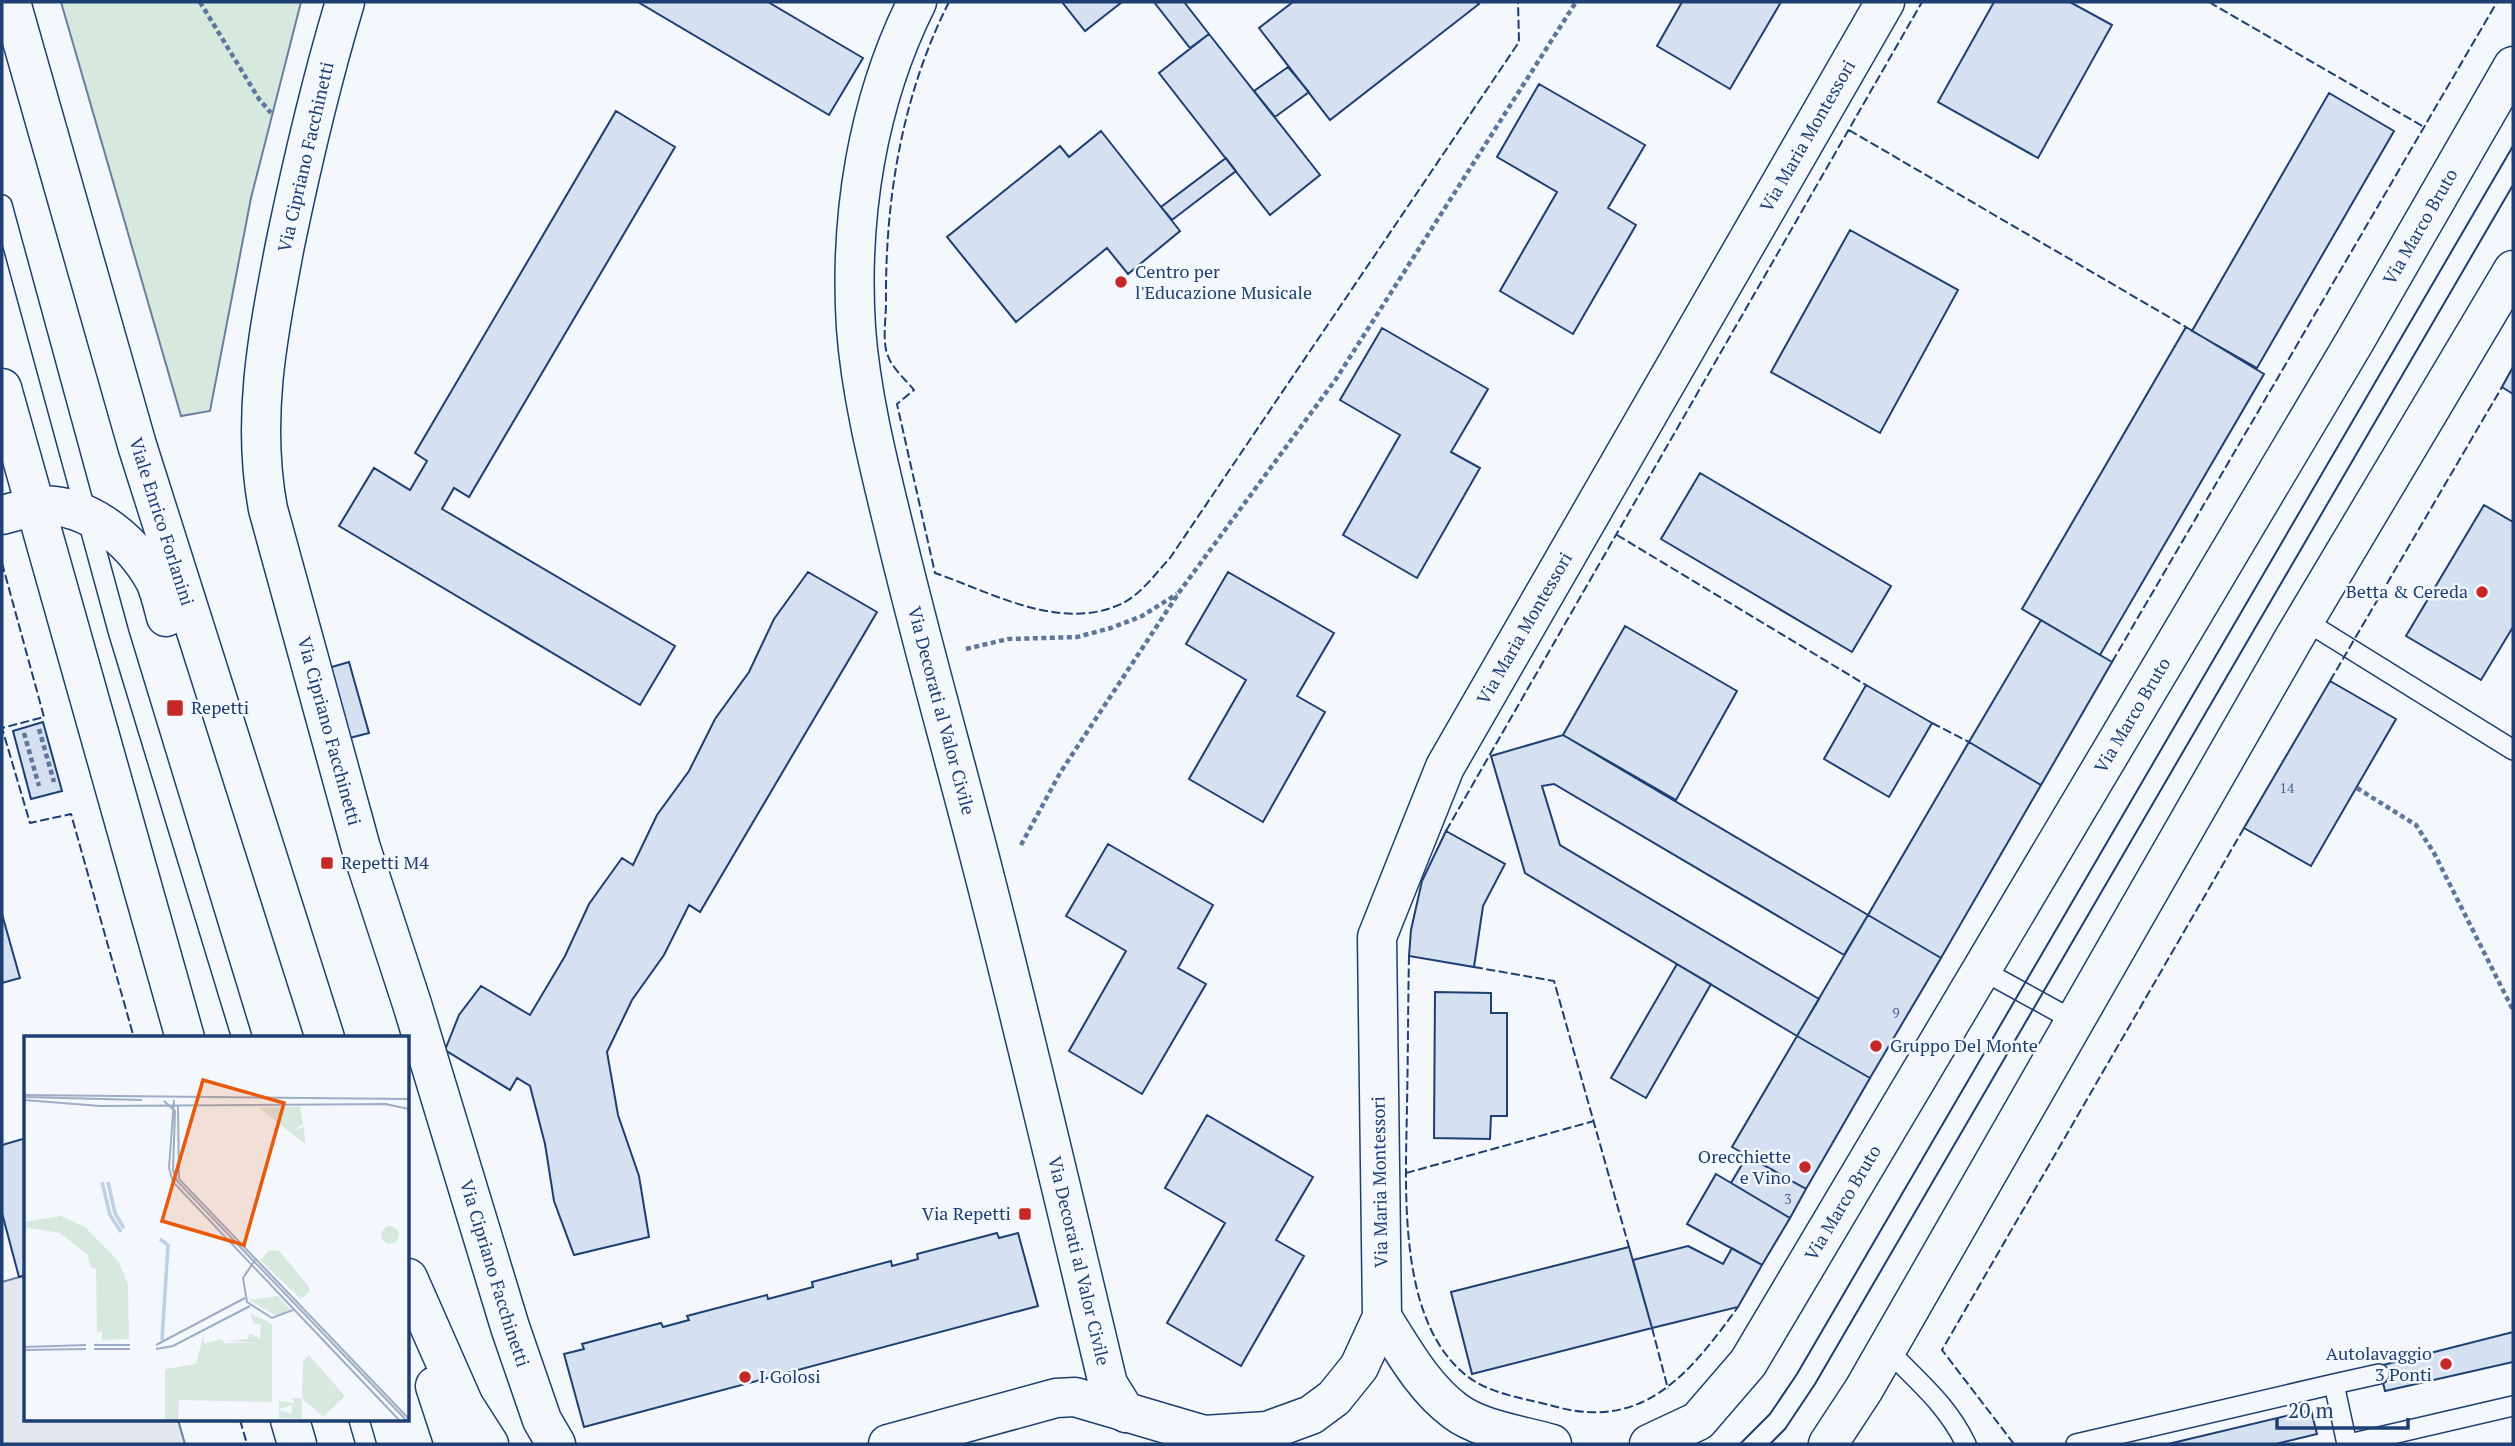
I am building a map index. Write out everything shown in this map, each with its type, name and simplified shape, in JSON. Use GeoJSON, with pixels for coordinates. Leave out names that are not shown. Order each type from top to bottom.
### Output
{"type":"FeatureCollection","features":[{"type":"Feature","properties":{"kind":"main road","name":"Viale Enrico Forlanini"},"geometry":{"type":"LineString","coordinates":[[11,2],[137,445],[324,1036]]}},
{"type":"Feature","properties":{"kind":"main road","name":"Via Cipriano Facchinetti"},"geometry":{"type":"LineString","coordinates":[[345,2],[306,142],[265,348],[260,468],[268,509],[361,848],[419,1025],[510,1327],[542,1420],[556,1444]]}},
{"type":"Feature","properties":{"kind":"main road","name":"Via Decorati al Valor Civile"},"geometry":{"type":"LineString","coordinates":[[917,2],[894,53],[864,166],[858,221],[856,330],[877,460],[926,658],[984,872],[1108,1384],[1136,1415]]}},
{"type":"Feature","properties":{"kind":"main road","name":"Via Maria Montessori"},"geometry":{"type":"LineString","coordinates":[[1382,1317],[1377,937],[1445,767],[1885,2]]}},
{"type":"Feature","properties":{"kind":"main road","name":"Via Marco Bruto"},"geometry":{"type":"LineString","coordinates":[[1648,1444],[1698,1421],[1748,1363],[2341,365],[2513,66]]}},
{"type":"Feature","properties":{"kind":"main road"},"geometry":{"type":"LineString","coordinates":[[1828,1444],[1864,1389],[2304,620],[2513,270]]}},
{"type":"Feature","properties":{"kind":"main road"},"geometry":{"type":"LineString","coordinates":[[2,388],[19,511],[184,1036]]}},
{"type":"Feature","properties":{"kind":"main road"},"geometry":{"type":"LineString","coordinates":[[19,511],[53,506],[102,523],[128,545],[156,583],[199,721],[264,845]]}},
{"type":"Feature","properties":{"kind":"main road"},"geometry":{"type":"LineString","coordinates":[[410,1283],[464,1405],[489,1444]]}},
{"type":"Feature","properties":{"kind":"main road"},"geometry":{"type":"LineString","coordinates":[[410,1305],[453,1444]]}},
{"type":"Feature","properties":{"kind":"main road"},"geometry":{"type":"LineString","coordinates":[[888,1444],[1056,1398],[1075,1397],[1211,1440],[1267,1431],[1311,1415],[1334,1398],[1359,1367],[1382,1317]]}},
{"type":"Feature","properties":{"kind":"main road"},"geometry":{"type":"LineString","coordinates":[[1382,1317],[1408,1360],[1432,1390],[1456,1412],[1552,1444]]}},
{"type":"Feature","properties":{"kind":"main road"},"geometry":{"type":"LineString","coordinates":[[291,1422],[297,1444]]}},
{"type":"Feature","properties":{"kind":"lane"},"geometry":{"type":"LineString","coordinates":[[2,205],[85,515],[241,1036]]}},
{"type":"Feature","properties":{"kind":"lane"},"geometry":{"type":"LineString","coordinates":[[2304,620],[2513,750]]}},
{"type":"Feature","properties":{"kind":"lane"},"geometry":{"type":"LineString","coordinates":[[1980,969],[2073,1020]]}},
{"type":"Feature","properties":{"kind":"lane"},"geometry":{"type":"LineString","coordinates":[[1886,1349],[1938,1397],[1966,1444]]}},
{"type":"Feature","properties":{"kind":"lane"},"geometry":{"type":"LineString","coordinates":[[2076,1444],[2379,1374]]}},
{"type":"Feature","properties":{"kind":"lane"},"geometry":{"type":"LineString","coordinates":[[2334,1384],[2348,1444],[2513,1406]]}},
{"type":"Feature","properties":{"kind":"lane"},"geometry":{"type":"LineString","coordinates":[[360,1422],[366,1444]]}},
{"type":"Feature","properties":{"kind":"path"},"geometry":{"type":"LineString","coordinates":[[200,2],[258,99],[276,120]]}},
{"type":"Feature","properties":{"kind":"path"},"geometry":{"type":"LineString","coordinates":[[1017,853],[1060,773],[1181,591],[1336,379],[1576,2]]}},
{"type":"Feature","properties":{"kind":"path"},"geometry":{"type":"LineString","coordinates":[[926,658],[1008,639],[1077,637],[1142,616],[1181,591]]}},
{"type":"Feature","properties":{"kind":"path"},"geometry":{"type":"LineString","coordinates":[[39,729],[54,782]]}},
{"type":"Feature","properties":{"kind":"path"},"geometry":{"type":"LineString","coordinates":[[24,733],[39,786]]}},
{"type":"Feature","properties":{"kind":"path"},"geometry":{"type":"LineString","coordinates":[[2357,788],[2416,825],[2434,853],[2513,1010]]}},
{"type":"Feature","properties":{"kind":"shaded area"},"geometry":{"type":"Polygon","coordinates":[[[61,2],[301,2],[251,198],[210,411],[181,416],[61,2]]]}},
{"type":"Feature","properties":{"kind":"shaded area"},"geometry":{"type":"Polygon","coordinates":[[[24,1276],[24,1422],[179,1422],[185,1444],[2,1444],[2,1282],[24,1276]]]}},
{"type":"Feature","properties":{"kind":"building"},"geometry":{"type":"Polygon","coordinates":[[[638,2],[768,2],[863,58],[829,115],[638,2]]]}},
{"type":"Feature","properties":{"kind":"building"},"geometry":{"type":"Polygon","coordinates":[[[1062,2],[1122,2],[1085,31],[1062,2]]]}},
{"type":"Feature","properties":{"kind":"building"},"geometry":{"type":"Polygon","coordinates":[[[1154,2],[1184,2],[1209,34],[1190,48],[1154,2]]]}},
{"type":"Feature","properties":{"kind":"building"},"geometry":{"type":"Polygon","coordinates":[[[1293,2],[1479,4],[1330,120],[1259,28],[1293,2]]]}},
{"type":"Feature","properties":{"kind":"building"},"geometry":{"type":"Polygon","coordinates":[[[1682,2],[1781,2],[1730,89],[1657,46],[1682,2]]]}},
{"type":"Feature","properties":{"kind":"building"},"geometry":{"type":"Polygon","coordinates":[[[1994,2],[2070,2],[2112,25],[2038,158],[1938,102],[1994,2]]]}},
{"type":"Feature","properties":{"kind":"building"},"geometry":{"type":"Polygon","coordinates":[[[1209,34],[1320,175],[1270,215],[1159,73],[1209,34]]]}},
{"type":"Feature","properties":{"kind":"building"},"geometry":{"type":"Polygon","coordinates":[[[1288,67],[1309,92],[1275,117],[1254,91],[1288,67]]]}},
{"type":"Feature","properties":{"kind":"building"},"geometry":{"type":"Polygon","coordinates":[[[1539,84],[1645,145],[1608,208],[1636,225],[1573,334],[1500,291],[1557,192],[1497,157],[1539,84]]]}},
{"type":"Feature","properties":{"kind":"building"},"geometry":{"type":"Polygon","coordinates":[[[2329,93],[2394,131],[2257,368],[2192,331],[2329,93]]]}},
{"type":"Feature","properties":{"kind":"building"},"geometry":{"type":"Polygon","coordinates":[[[616,111],[675,147],[469,497],[454,488],[442,509],[675,646],[640,705],[339,526],[374,468],[410,490],[427,461],[415,453],[616,111]]]}},
{"type":"Feature","properties":{"kind":"building"},"geometry":{"type":"Polygon","coordinates":[[[1101,131],[1180,231],[1128,274],[1107,248],[1016,322],[947,237],[1060,146],[1069,157],[1101,131]]]}},
{"type":"Feature","properties":{"kind":"building"},"geometry":{"type":"Polygon","coordinates":[[[1226,158],[1236,171],[1172,220],[1161,207],[1226,158]]]}},
{"type":"Feature","properties":{"kind":"building"},"geometry":{"type":"Polygon","coordinates":[[[1850,230],[1958,290],[1880,433],[1771,372],[1850,230]]]}},
{"type":"Feature","properties":{"kind":"building"},"geometry":{"type":"Polygon","coordinates":[[[2186,327],[2264,374],[2100,655],[2022,609],[2186,327]]]}},
{"type":"Feature","properties":{"kind":"building"},"geometry":{"type":"Polygon","coordinates":[[[1382,328],[1488,389],[1451,452],[1480,468],[1417,578],[1343,535],[1400,435],[1340,400],[1382,328]]]}},
{"type":"Feature","properties":{"kind":"building"},"geometry":{"type":"Polygon","coordinates":[[[2513,367],[2513,394],[2502,387],[2513,367]]]}},
{"type":"Feature","properties":{"kind":"building"},"geometry":{"type":"Polygon","coordinates":[[[1700,473],[1891,586],[1852,652],[1661,539],[1700,473]]]}},
{"type":"Feature","properties":{"kind":"building"},"geometry":{"type":"Polygon","coordinates":[[[2484,505],[2513,522],[2513,627],[2481,680],[2406,636],[2484,505]]]}},
{"type":"Feature","properties":{"kind":"building"},"geometry":{"type":"Polygon","coordinates":[[[808,572],[877,612],[700,912],[689,905],[664,955],[632,1000],[607,1052],[618,1115],[639,1176],[649,1237],[574,1255],[554,1201],[545,1144],[530,1086],[517,1078],[510,1090],[445,1050],[459,1015],[481,986],[530,1015],[565,956],[589,904],[622,858],[633,865],[657,815],[689,771],[715,719],[749,672],[774,619],[808,572]]]}},
{"type":"Feature","properties":{"kind":"building"},"geometry":{"type":"Polygon","coordinates":[[[1228,572],[1334,633],[1297,696],[1325,712],[1263,822],[1189,779],[1246,680],[1186,644],[1228,572]]]}},
{"type":"Feature","properties":{"kind":"building"},"geometry":{"type":"Polygon","coordinates":[[[2041,620],[2112,662],[2041,785],[1969,742],[2041,620]]]}},
{"type":"Feature","properties":{"kind":"building"},"geometry":{"type":"Polygon","coordinates":[[[1625,626],[1737,691],[1676,800],[1563,735],[1625,626]]]}},
{"type":"Feature","properties":{"kind":"building"},"geometry":{"type":"Polygon","coordinates":[[[349,662],[369,733],[338,741],[318,671],[349,662]]]}},
{"type":"Feature","properties":{"kind":"building"},"geometry":{"type":"Polygon","coordinates":[[[2330,681],[2396,719],[2311,866],[2244,828],[2330,681]]]}},
{"type":"Feature","properties":{"kind":"building"},"geometry":{"type":"Polygon","coordinates":[[[1866,685],[1932,723],[1889,797],[1824,759],[1866,685]]]}},
{"type":"Feature","properties":{"kind":"building"},"geometry":{"type":"Polygon","coordinates":[[[43,722],[62,791],[31,799],[13,731],[43,722]]]}},
{"type":"Feature","properties":{"kind":"building"},"geometry":{"type":"Polygon","coordinates":[[[1563,735],[1868,915],[1844,955],[1554,784],[1542,786],[1560,845],[1819,999],[1797,1036],[1525,873],[1491,756],[1563,735]]]}},
{"type":"Feature","properties":{"kind":"building"},"geometry":{"type":"Polygon","coordinates":[[[1969,742],[2041,785],[1941,958],[1868,915],[1969,742]]]}},
{"type":"Feature","properties":{"kind":"building"},"geometry":{"type":"Polygon","coordinates":[[[1446,831],[1505,864],[1483,906],[1474,967],[1409,956],[1411,930],[1422,881],[1446,831]]]}},
{"type":"Feature","properties":{"kind":"building"},"geometry":{"type":"Polygon","coordinates":[[[1108,844],[1213,905],[1178,968],[1206,984],[1142,1094],[1069,1051],[1126,951],[1066,916],[1108,844]]]}},
{"type":"Feature","properties":{"kind":"building"},"geometry":{"type":"Polygon","coordinates":[[[2,914],[20,978],[2,983],[2,914]]]}},
{"type":"Feature","properties":{"kind":"building"},"geometry":{"type":"Polygon","coordinates":[[[1868,915],[1941,958],[1870,1078],[1797,1036],[1868,915]]]}},
{"type":"Feature","properties":{"kind":"building"},"geometry":{"type":"Polygon","coordinates":[[[1677,964],[1711,984],[1646,1098],[1611,1078],[1677,964]]]}},
{"type":"Feature","properties":{"kind":"building"},"geometry":{"type":"Polygon","coordinates":[[[1435,992],[1491,993],[1491,1013],[1507,1013],[1507,1116],[1491,1116],[1490,1139],[1434,1138],[1435,992]]]}},
{"type":"Feature","properties":{"kind":"building"},"geometry":{"type":"Polygon","coordinates":[[[1797,1036],[1870,1078],[1806,1189],[1732,1147],[1797,1036]]]}},
{"type":"Feature","properties":{"kind":"building"},"geometry":{"type":"Polygon","coordinates":[[[1207,1115],[1313,1177],[1276,1240],[1304,1256],[1241,1366],[1167,1323],[1225,1223],[1165,1188],[1207,1115]]]}},
{"type":"Feature","properties":{"kind":"building"},"geometry":{"type":"Polygon","coordinates":[[[24,1139],[24,1276],[19,1277],[2,1213],[2,1145],[24,1139]]]}},
{"type":"Feature","properties":{"kind":"building"},"geometry":{"type":"Polygon","coordinates":[[[1747,1156],[1806,1189],[1790,1218],[1731,1183],[1747,1156]]]}},
{"type":"Feature","properties":{"kind":"building"},"geometry":{"type":"Polygon","coordinates":[[[1716,1174],[1790,1218],[1762,1265],[1687,1224],[1716,1174]]]}},
{"type":"Feature","properties":{"kind":"building"},"geometry":{"type":"Polygon","coordinates":[[[997,1233],[999,1238],[1018,1233],[1038,1306],[584,1427],[564,1354],[584,1349],[582,1344],[661,1323],[663,1327],[689,1320],[687,1316],[767,1295],[768,1299],[813,1287],[812,1282],[891,1261],[892,1266],[918,1259],[917,1254],[997,1233]]]}},
{"type":"Feature","properties":{"kind":"building"},"geometry":{"type":"Polygon","coordinates":[[[1688,1246],[1723,1264],[1732,1248],[1762,1265],[1738,1307],[1652,1328],[1633,1260],[1688,1246]]]}},
{"type":"Feature","properties":{"kind":"building"},"geometry":{"type":"Polygon","coordinates":[[[1629,1247],[1652,1328],[1472,1374],[1451,1292],[1629,1247]]]}},
{"type":"Feature","properties":{"kind":"building","name":"Autolavaggio 3 Ponti"},"geometry":{"type":"Polygon","coordinates":[[[2513,1332],[2513,1362],[2385,1391],[2379,1366],[2513,1332]]]}},
{"type":"Feature","properties":{"kind":"building","name":"Autolavaggio 3 Ponti"},"geometry":{"type":"Polygon","coordinates":[[[2311,1410],[2317,1434],[2276,1444],[2168,1444],[2311,1410]]]}},
{"type":"Feature","properties":{"kind":"tram line"},"geometry":{"type":"LineString","coordinates":[[1740,1444],[1770,1414],[1797,1374],[2513,146]]}},
{"type":"Feature","properties":{"kind":"tram line"},"geometry":{"type":"LineString","coordinates":[[1770,1444],[1785,1429],[1815,1384],[2513,185]]}},
{"type":"Feature","properties":{"kind":"fence"},"geometry":{"type":"LineString","coordinates":[[949,2],[919,74],[908,111],[893,187],[886,264],[885,344],[893,365],[914,390],[897,404],[935,573],[1028,607],[1076,614],[1100,611],[1130,599],[1170,558],[1519,42],[1518,2]]}},
{"type":"Feature","properties":{"kind":"fence"},"geometry":{"type":"LineString","coordinates":[[1446,831],[1922,2]]}},
{"type":"Feature","properties":{"kind":"fence"},"geometry":{"type":"LineString","coordinates":[[2209,2],[2424,127]]}},
{"type":"Feature","properties":{"kind":"fence"},"geometry":{"type":"LineString","coordinates":[[2112,662],[2497,2]]}},
{"type":"Feature","properties":{"kind":"fence"},"geometry":{"type":"LineString","coordinates":[[1849,130],[2186,327]]}},
{"type":"Feature","properties":{"kind":"fence"},"geometry":{"type":"LineString","coordinates":[[2330,681],[2502,387]]}},
{"type":"Feature","properties":{"kind":"fence"},"geometry":{"type":"LineString","coordinates":[[1617,535],[1866,685]]}},
{"type":"Feature","properties":{"kind":"fence"},"geometry":{"type":"LineString","coordinates":[[2,563],[44,717],[2,728],[30,823],[71,814],[133,1036]]}},
{"type":"Feature","properties":{"kind":"fence"},"geometry":{"type":"LineString","coordinates":[[1932,723],[1969,742]]}},
{"type":"Feature","properties":{"kind":"fence"},"geometry":{"type":"LineString","coordinates":[[2014,1444],[1942,1350],[2244,828]]}},
{"type":"Feature","properties":{"kind":"fence"},"geometry":{"type":"LineString","coordinates":[[1409,956],[1406,1174],[1410,1250],[1417,1287],[1428,1322],[1444,1352],[1467,1376],[1487,1388],[1557,1407],[1588,1412],[1616,1410],[1641,1403],[1664,1390],[1703,1353],[1738,1307]]}},
{"type":"Feature","properties":{"kind":"fence"},"geometry":{"type":"LineString","coordinates":[[1474,967],[1554,981],[1629,1247]]}},
{"type":"Feature","properties":{"kind":"fence"},"geometry":{"type":"LineString","coordinates":[[1406,1173],[1594,1121]]}},
{"type":"Feature","properties":{"kind":"fence"},"geometry":{"type":"LineString","coordinates":[[1652,1328],[1668,1389]]}},
{"type":"Feature","properties":{"kind":"fence"},"geometry":{"type":"LineString","coordinates":[[241,1422],[247,1444]]}},
{"type":"Feature","properties":{"kind":"place","name":"Centro per l'Educazione Musicale"},"geometry":{"type":"Point","coordinates":[1121,282]}},
{"type":"Feature","properties":{"kind":"place","name":"Betta & Cereda"},"geometry":{"type":"Point","coordinates":[2482,592]}},
{"type":"Feature","properties":{"kind":"place","name":"Repetti"},"geometry":{"type":"Point","coordinates":[175,708]}},
{"type":"Feature","properties":{"kind":"place","name":"Repetti M4"},"geometry":{"type":"Point","coordinates":[327,863]}},
{"type":"Feature","properties":{"kind":"place","name":"Gruppo Del Monte"},"geometry":{"type":"Point","coordinates":[1876,1046]}},
{"type":"Feature","properties":{"kind":"place","name":"Orecchiette e Vino"},"geometry":{"type":"Point","coordinates":[1805,1167]}},
{"type":"Feature","properties":{"kind":"place","name":"Via Repetti"},"geometry":{"type":"Point","coordinates":[1025,1214]}},
{"type":"Feature","properties":{"kind":"place","name":"Autolavaggio 3 Ponti"},"geometry":{"type":"Point","coordinates":[2446,1364]}},
{"type":"Feature","properties":{"kind":"place","name":"I Golosi"},"geometry":{"type":"Point","coordinates":[745,1377]}}]}
